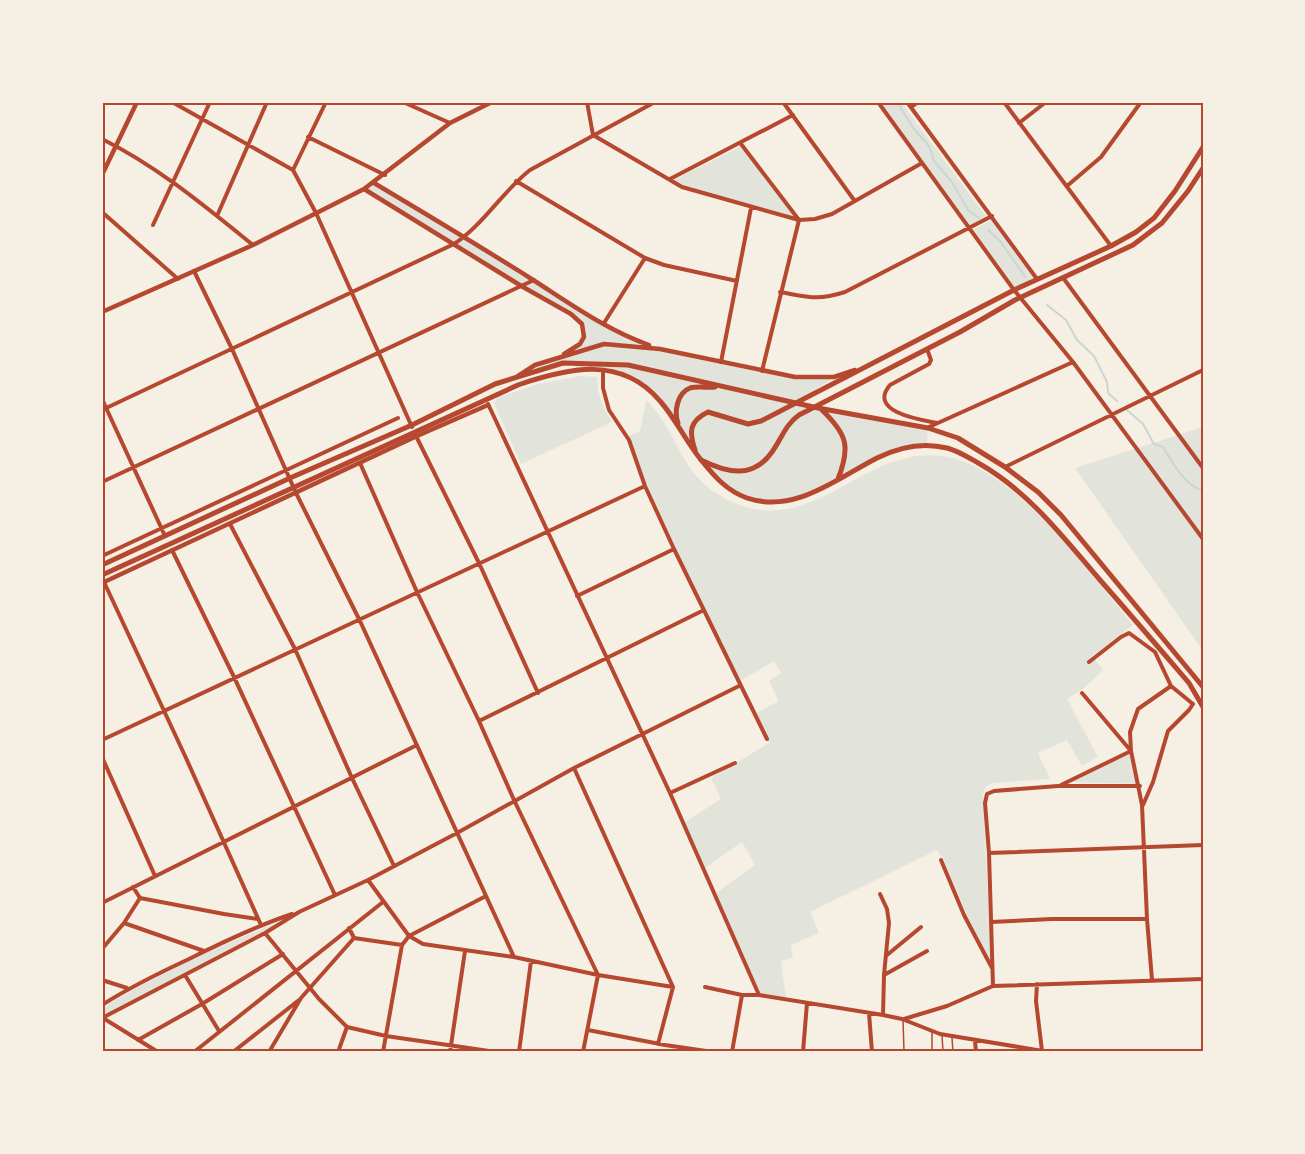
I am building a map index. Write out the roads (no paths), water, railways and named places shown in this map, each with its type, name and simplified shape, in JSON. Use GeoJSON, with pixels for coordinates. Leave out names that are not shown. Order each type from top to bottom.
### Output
{"type":"FeatureCollection","features":[{"type":"Feature","properties":{"kind":"main road"},"geometry":{"type":"LineString","coordinates":[[697,455],[691,433],[692,427],[700,416],[708,412],[748,424],[766,419],[1014,290],[1111,246],[1146,225],[1175,192],[1203,147]]}},
{"type":"Feature","properties":{"kind":"main road"},"geometry":{"type":"LineString","coordinates":[[701,460],[723,471],[754,468],[765,461],[790,421],[799,414],[1020,298],[1133,245],[1154,231],[1203,168]]}},
{"type":"Feature","properties":{"kind":"main road"},"geometry":{"type":"LineString","coordinates":[[102,565],[290,478],[412,425],[495,384],[563,363],[628,364],[819,409],[928,428],[958,438],[1005,467],[1038,492],[1066,520],[1203,687]]}},
{"type":"Feature","properties":{"kind":"main road"},"geometry":{"type":"LineString","coordinates":[[102,575],[416,435],[485,399],[518,385],[563,371],[603,370],[633,378],[647,388],[660,401],[701,460],[729,489],[746,498],[763,501],[797,499],[837,481],[889,452],[910,447],[933,445],[962,454],[997,474],[1029,500],[1157,650],[1189,683],[1203,707]]}},
{"type":"Feature","properties":{"kind":"main road"},"geometry":{"type":"LineString","coordinates":[[682,433],[676,418],[676,411],[682,394],[690,388],[723,387]]}},
{"type":"Feature","properties":{"kind":"main road"},"geometry":{"type":"LineString","coordinates":[[819,409],[843,434],[846,450],[837,481]]}},
{"type":"Feature","properties":{"kind":"street"},"geometry":{"type":"LineString","coordinates":[[102,176],[137,102]]}},
{"type":"Feature","properties":{"kind":"street"},"geometry":{"type":"LineString","coordinates":[[172,102],[293,170],[316,213],[416,435],[479,563],[538,693]]}},
{"type":"Feature","properties":{"kind":"street"},"geometry":{"type":"LineString","coordinates":[[153,225],[210,102]]}},
{"type":"Feature","properties":{"kind":"street"},"geometry":{"type":"LineString","coordinates":[[217,216],[267,102]]}},
{"type":"Feature","properties":{"kind":"street"},"geometry":{"type":"LineString","coordinates":[[293,170],[326,102]]}},
{"type":"Feature","properties":{"kind":"street"},"geometry":{"type":"LineString","coordinates":[[403,102],[450,123]]}},
{"type":"Feature","properties":{"kind":"street"},"geometry":{"type":"LineString","coordinates":[[587,102],[593,135],[669,180],[692,191],[799,220],[823,217],[922,163]]}},
{"type":"Feature","properties":{"kind":"street"},"geometry":{"type":"LineString","coordinates":[[104,409],[454,244],[465,237],[516,182],[545,160],[655,102]]}},
{"type":"Feature","properties":{"kind":"street"},"geometry":{"type":"LineString","coordinates":[[783,102],[855,200]]}},
{"type":"Feature","properties":{"kind":"street"},"geometry":{"type":"LineString","coordinates":[[878,102],[1014,290],[1073,362],[1203,539]]}},
{"type":"Feature","properties":{"kind":"street"},"geometry":{"type":"LineString","coordinates":[[907,102],[1037,279]]}},
{"type":"Feature","properties":{"kind":"street"},"geometry":{"type":"LineString","coordinates":[[911,107],[918,102]]}},
{"type":"Feature","properties":{"kind":"street"},"geometry":{"type":"LineString","coordinates":[[1004,102],[1111,246]]}},
{"type":"Feature","properties":{"kind":"street"},"geometry":{"type":"LineString","coordinates":[[1019,123],[1046,102]]}},
{"type":"Feature","properties":{"kind":"street"},"geometry":{"type":"LineString","coordinates":[[1067,186],[1101,157],[1141,102]]}},
{"type":"Feature","properties":{"kind":"street"},"geometry":{"type":"LineString","coordinates":[[102,312],[253,245],[364,189],[450,123],[488,103]]}},
{"type":"Feature","properties":{"kind":"street"},"geometry":{"type":"LineString","coordinates":[[669,180],[793,115]]}},
{"type":"Feature","properties":{"kind":"street"},"geometry":{"type":"LineString","coordinates":[[308,137],[385,175]]}},
{"type":"Feature","properties":{"kind":"street"},"geometry":{"type":"LineString","coordinates":[[102,139],[173,183],[253,245]]}},
{"type":"Feature","properties":{"kind":"street"},"geometry":{"type":"LineString","coordinates":[[741,144],[799,220]]}},
{"type":"Feature","properties":{"kind":"street"},"geometry":{"type":"LineString","coordinates":[[516,182],[645,258],[664,265],[737,281]]}},
{"type":"Feature","properties":{"kind":"street"},"geometry":{"type":"LineString","coordinates":[[374,183],[465,237],[576,308],[633,339],[660,349],[795,377],[834,377],[873,365]]}},
{"type":"Feature","properties":{"kind":"street"},"geometry":{"type":"LineString","coordinates":[[364,189],[571,314],[582,324],[583,340],[556,359]]}},
{"type":"Feature","properties":{"kind":"street"},"geometry":{"type":"LineString","coordinates":[[720,363],[751,208]]}},
{"type":"Feature","properties":{"kind":"street"},"geometry":{"type":"LineString","coordinates":[[102,212],[178,279]]}},
{"type":"Feature","properties":{"kind":"street"},"geometry":{"type":"LineString","coordinates":[[780,292],[825,298],[845,292],[992,216]]}},
{"type":"Feature","properties":{"kind":"street"},"geometry":{"type":"LineString","coordinates":[[762,371],[799,220]]}},
{"type":"Feature","properties":{"kind":"street"},"geometry":{"type":"LineString","coordinates":[[604,323],[645,258]]}},
{"type":"Feature","properties":{"kind":"street"},"geometry":{"type":"LineString","coordinates":[[194,271],[232,349],[295,490],[360,621],[514,957]]}},
{"type":"Feature","properties":{"kind":"street"},"geometry":{"type":"LineString","coordinates":[[1064,279],[1203,468]]}},
{"type":"Feature","properties":{"kind":"street"},"geometry":{"type":"LineString","coordinates":[[102,482],[534,280]]}},
{"type":"Feature","properties":{"kind":"street"},"geometry":{"type":"LineString","coordinates":[[515,377],[535,365],[604,344],[660,349]]}},
{"type":"Feature","properties":{"kind":"street"},"geometry":{"type":"LineString","coordinates":[[926,348],[931,360],[929,364],[890,385],[885,390],[884,397],[891,409],[898,414],[939,423]]}},
{"type":"Feature","properties":{"kind":"street"},"geometry":{"type":"LineString","coordinates":[[928,428],[1073,362]]}},
{"type":"Feature","properties":{"kind":"street"},"geometry":{"type":"LineString","coordinates":[[603,370],[603,388],[609,411],[629,440],[645,486],[674,549],[767,739]]}},
{"type":"Feature","properties":{"kind":"street"},"geometry":{"type":"LineString","coordinates":[[1005,467],[1203,370]]}},
{"type":"Feature","properties":{"kind":"street"},"geometry":{"type":"LineString","coordinates":[[102,399],[104,409],[135,467],[165,536]]}},
{"type":"Feature","properties":{"kind":"street"},"geometry":{"type":"LineString","coordinates":[[485,399],[608,658],[759,995]]}},
{"type":"Feature","properties":{"kind":"street"},"geometry":{"type":"LineString","coordinates":[[261,925],[103,583],[230,524],[295,490],[488,405]]}},
{"type":"Feature","properties":{"kind":"street"},"geometry":{"type":"LineString","coordinates":[[102,556],[398,418]]}},
{"type":"Feature","properties":{"kind":"street"},"geometry":{"type":"LineString","coordinates":[[360,463],[417,592],[598,975],[583,1052]]}},
{"type":"Feature","properties":{"kind":"street"},"geometry":{"type":"LineString","coordinates":[[102,740],[645,486]]}},
{"type":"Feature","properties":{"kind":"street"},"geometry":{"type":"LineString","coordinates":[[230,524],[295,649],[394,866]]}},
{"type":"Feature","properties":{"kind":"street"},"geometry":{"type":"LineString","coordinates":[[577,596],[674,549]]}},
{"type":"Feature","properties":{"kind":"street"},"geometry":{"type":"LineString","coordinates":[[172,550],[234,677],[335,895]]}},
{"type":"Feature","properties":{"kind":"street"},"geometry":{"type":"LineString","coordinates":[[479,721],[704,610]]}},
{"type":"Feature","properties":{"kind":"street"},"geometry":{"type":"LineString","coordinates":[[1089,662],[1126,633],[1139,638],[1157,650],[1171,686],[1193,704],[1168,731],[1153,782],[1142,805]]}},
{"type":"Feature","properties":{"kind":"street"},"geometry":{"type":"LineString","coordinates":[[102,1005],[128,988],[204,951],[261,925],[298,912],[394,866],[574,768],[740,686]]}},
{"type":"Feature","properties":{"kind":"street"},"geometry":{"type":"LineString","coordinates":[[1152,980],[1146,919],[1142,805],[1140,786],[1131,751],[1130,732],[1138,709],[1171,686]]}},
{"type":"Feature","properties":{"kind":"street"},"geometry":{"type":"LineString","coordinates":[[1082,693],[1131,751]]}},
{"type":"Feature","properties":{"kind":"street"},"geometry":{"type":"LineString","coordinates":[[102,903],[417,745]]}},
{"type":"Feature","properties":{"kind":"street"},"geometry":{"type":"LineString","coordinates":[[1058,786],[1131,751]]}},
{"type":"Feature","properties":{"kind":"street"},"geometry":{"type":"LineString","coordinates":[[102,757],[155,876]]}},
{"type":"Feature","properties":{"kind":"street"},"geometry":{"type":"LineString","coordinates":[[670,793],[735,763]]}},
{"type":"Feature","properties":{"kind":"street"},"geometry":{"type":"LineString","coordinates":[[574,768],[673,987],[658,1044]]}},
{"type":"Feature","properties":{"kind":"street"},"geometry":{"type":"LineString","coordinates":[[993,986],[989,853],[985,803],[987,794],[994,791],[1058,786],[1140,786]]}},
{"type":"Feature","properties":{"kind":"street"},"geometry":{"type":"LineString","coordinates":[[989,853],[1203,845]]}},
{"type":"Feature","properties":{"kind":"street"},"geometry":{"type":"LineString","coordinates":[[941,860],[964,915],[993,970]]}},
{"type":"Feature","properties":{"kind":"street"},"geometry":{"type":"LineString","coordinates":[[368,879],[409,936],[423,944],[514,957],[598,975],[673,987]]}},
{"type":"Feature","properties":{"kind":"street"},"geometry":{"type":"LineString","coordinates":[[133,887],[141,898],[258,919]]}},
{"type":"Feature","properties":{"kind":"street"},"geometry":{"type":"LineString","coordinates":[[880,894],[888,916],[884,1015]]}},
{"type":"Feature","properties":{"kind":"street"},"geometry":{"type":"LineString","coordinates":[[383,1052],[402,945],[409,936],[486,896]]}},
{"type":"Feature","properties":{"kind":"street"},"geometry":{"type":"LineString","coordinates":[[102,949],[141,898]]}},
{"type":"Feature","properties":{"kind":"street"},"geometry":{"type":"LineString","coordinates":[[194,1052],[383,902]]}},
{"type":"Feature","properties":{"kind":"street"},"geometry":{"type":"LineString","coordinates":[[102,1018],[265,933],[298,912]]}},
{"type":"Feature","properties":{"kind":"street"},"geometry":{"type":"LineString","coordinates":[[991,922],[1052,918],[1146,919]]}},
{"type":"Feature","properties":{"kind":"street"},"geometry":{"type":"LineString","coordinates":[[124,923],[204,951]]}},
{"type":"Feature","properties":{"kind":"street"},"geometry":{"type":"LineString","coordinates":[[887,956],[921,927]]}},
{"type":"Feature","properties":{"kind":"street"},"geometry":{"type":"LineString","coordinates":[[349,928],[354,939]]}},
{"type":"Feature","properties":{"kind":"street"},"geometry":{"type":"LineString","coordinates":[[265,933],[311,989],[347,1027],[386,1036],[496,1052]]}},
{"type":"Feature","properties":{"kind":"street"},"geometry":{"type":"LineString","coordinates":[[354,939],[402,945]]}},
{"type":"Feature","properties":{"kind":"street"},"geometry":{"type":"LineString","coordinates":[[233,1052],[301,999],[354,939]]}},
{"type":"Feature","properties":{"kind":"street"},"geometry":{"type":"LineString","coordinates":[[450,1052],[465,951]]}},
{"type":"Feature","properties":{"kind":"street"},"geometry":{"type":"LineString","coordinates":[[884,975],[927,951]]}},
{"type":"Feature","properties":{"kind":"street"},"geometry":{"type":"LineString","coordinates":[[138,1040],[283,954]]}},
{"type":"Feature","properties":{"kind":"street"},"geometry":{"type":"LineString","coordinates":[[519,1052],[531,961]]}},
{"type":"Feature","properties":{"kind":"street"},"geometry":{"type":"LineString","coordinates":[[185,975],[219,1032]]}},
{"type":"Feature","properties":{"kind":"street"},"geometry":{"type":"LineString","coordinates":[[102,980],[128,988]]}},
{"type":"Feature","properties":{"kind":"street"},"geometry":{"type":"LineString","coordinates":[[903,1019],[947,1006],[993,986],[1203,980]]}},
{"type":"Feature","properties":{"kind":"street"},"geometry":{"type":"LineString","coordinates":[[1037,984],[1036,1001],[1042,1052]]}},
{"type":"Feature","properties":{"kind":"street"},"geometry":{"type":"LineString","coordinates":[[705,987],[742,995],[759,995],[884,1015],[903,1019],[942,1034],[1049,1052]]}},
{"type":"Feature","properties":{"kind":"street"},"geometry":{"type":"LineString","coordinates":[[732,1052],[742,995]]}},
{"type":"Feature","properties":{"kind":"street"},"geometry":{"type":"LineString","coordinates":[[269,1052],[301,999]]}},
{"type":"Feature","properties":{"kind":"street"},"geometry":{"type":"LineString","coordinates":[[803,1052],[807,1003]]}},
{"type":"Feature","properties":{"kind":"street"},"geometry":{"type":"LineString","coordinates":[[869,1013],[872,1052]]}},
{"type":"Feature","properties":{"kind":"street"},"geometry":{"type":"LineString","coordinates":[[102,1018],[158,1052]]}},
{"type":"Feature","properties":{"kind":"street"},"geometry":{"type":"LineString","coordinates":[[338,1052],[347,1027]]}},
{"type":"Feature","properties":{"kind":"street"},"geometry":{"type":"LineString","coordinates":[[588,1030],[713,1052]]}},
{"type":"Feature","properties":{"kind":"street"},"geometry":{"type":"LineString","coordinates":[[975,1041],[976,1052]]}},
{"type":"Feature","properties":{"kind":"street"},"geometry":{"type":"LineString","coordinates":[[663,1052],[665,1045]]}},
{"type":"Feature","properties":{"kind":"lane"},"geometry":{"type":"LineString","coordinates":[[903,1019],[904,1052]]}},
{"type":"Feature","properties":{"kind":"lane"},"geometry":{"type":"LineString","coordinates":[[932,1031],[932,1052]]}},
{"type":"Feature","properties":{"kind":"lane"},"geometry":{"type":"LineString","coordinates":[[942,1034],[943,1052]]}},
{"type":"Feature","properties":{"kind":"lane"},"geometry":{"type":"LineString","coordinates":[[952,1036],[953,1052]]}},
{"type":"Feature","properties":{"kind":"waterway"},"geometry":{"type":"LineString","coordinates":[[897,102],[914,129],[929,146],[934,161],[952,182],[968,210],[979,218]]}},
{"type":"Feature","properties":{"kind":"waterway"},"geometry":{"type":"LineString","coordinates":[[988,230],[1001,242],[1025,277]]}},
{"type":"Feature","properties":{"kind":"waterway"},"geometry":{"type":"LineString","coordinates":[[1047,305],[1066,320],[1077,340],[1094,356],[1107,382],[1108,393],[1117,401]]}},
{"type":"Feature","properties":{"kind":"waterway"},"geometry":{"type":"LineString","coordinates":[[1127,410],[1143,424],[1154,444],[1163,447],[1184,478],[1203,491]]}}]}
